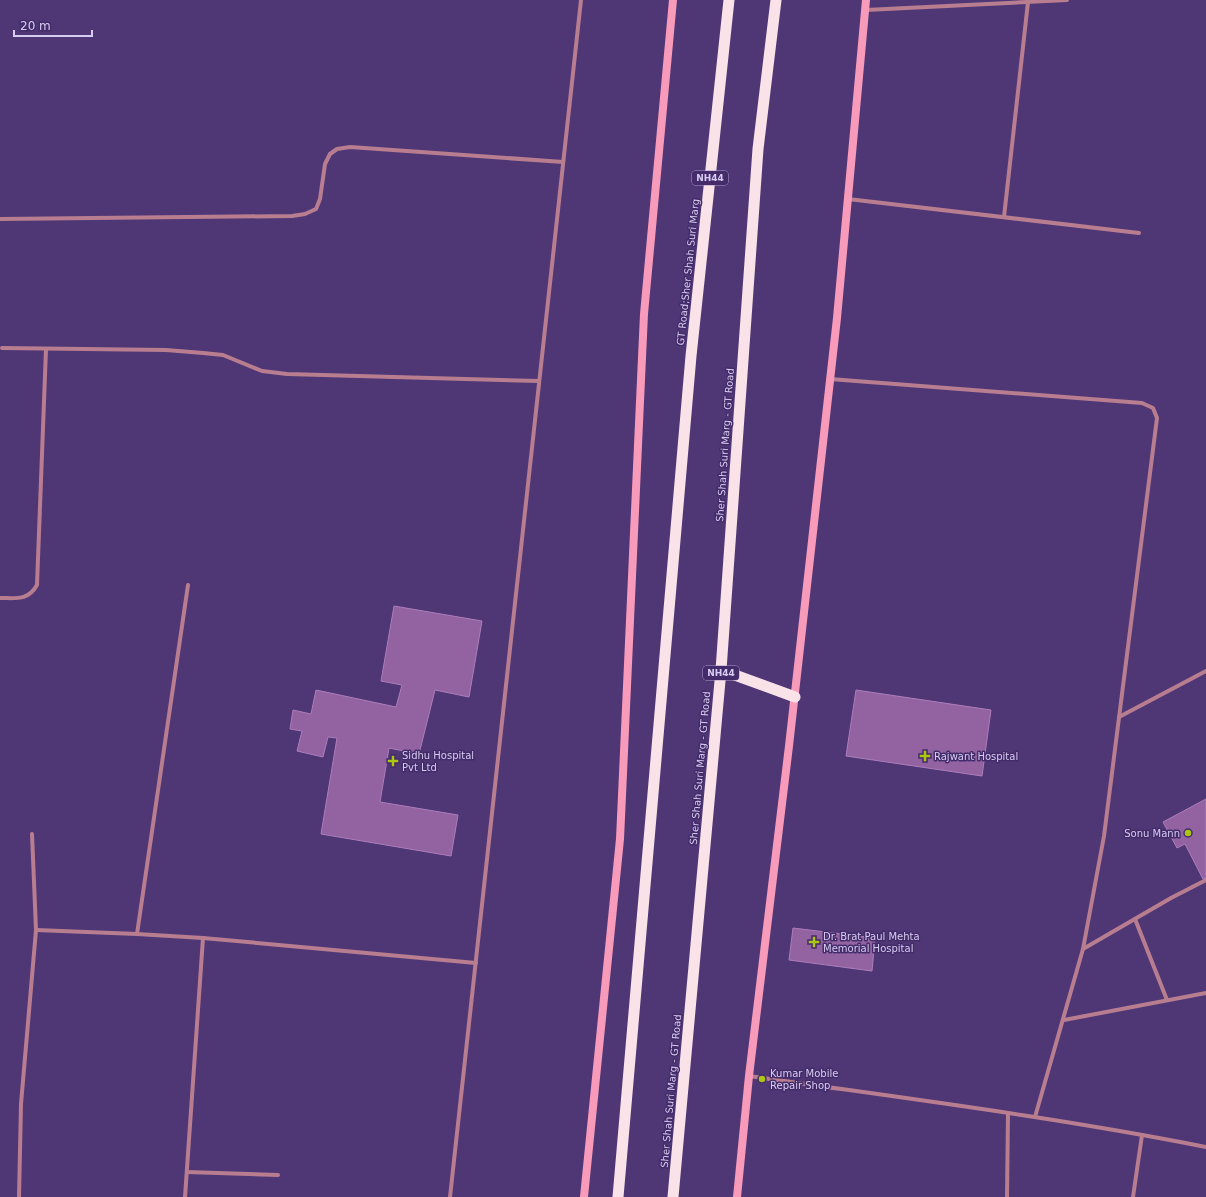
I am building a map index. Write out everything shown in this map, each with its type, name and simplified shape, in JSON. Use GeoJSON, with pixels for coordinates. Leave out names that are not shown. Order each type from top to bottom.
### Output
{"type":"FeatureCollection","features":[{"type":"Feature","properties":{"kind":"highway","name":"GT Road;Sher Shah Suri Marg"},"geometry":{"type":"LineString","coordinates":[[618,1197],[691,356],[728,0]]}},
{"type":"Feature","properties":{"kind":"highway","name":"Sher Shah Suri Marg - GT Road"},"geometry":{"type":"LineString","coordinates":[[673,1197],[721,670],[758,149],[776,0]]}},
{"type":"Feature","properties":{"kind":"highway"},"geometry":{"type":"LineString","coordinates":[[721,670],[795,696]]}},
{"type":"Feature","properties":{"kind":"main road"},"geometry":{"type":"LineString","coordinates":[[584,1197],[620,839],[644,314],[673,0]]}},
{"type":"Feature","properties":{"kind":"main road"},"geometry":{"type":"LineString","coordinates":[[737,1197],[749,1076],[795,696],[830,379],[866,0]]}},
{"type":"Feature","properties":{"kind":"street"},"geometry":{"type":"LineString","coordinates":[[450,1197],[581,0]]}},
{"type":"Feature","properties":{"kind":"street"},"geometry":{"type":"LineString","coordinates":[[865,10],[1067,0]]}},
{"type":"Feature","properties":{"kind":"street"},"geometry":{"type":"LineString","coordinates":[[1004,217],[1028,2]]}},
{"type":"Feature","properties":{"kind":"street"},"geometry":{"type":"LineString","coordinates":[[0,220],[292,216],[305,214],[316,209],[320,199],[325,164],[330,154],[337,149],[350,147],[563,162]]}},
{"type":"Feature","properties":{"kind":"street"},"geometry":{"type":"LineString","coordinates":[[848,199],[1139,233]]}},
{"type":"Feature","properties":{"kind":"street"},"geometry":{"type":"LineString","coordinates":[[2,348],[166,350],[203,353],[223,355],[262,371],[288,374],[539,381]]}},
{"type":"Feature","properties":{"kind":"street"},"geometry":{"type":"LineString","coordinates":[[0,598],[21,598],[27,596],[33,592],[37,585],[46,349]]}},
{"type":"Feature","properties":{"kind":"street"},"geometry":{"type":"LineString","coordinates":[[830,379],[1142,403],[1153,408],[1157,418],[1104,836],[1083,949],[1064,1020],[1035,1117]]}},
{"type":"Feature","properties":{"kind":"street"},"geometry":{"type":"LineString","coordinates":[[137,934],[188,585]]}},
{"type":"Feature","properties":{"kind":"street"},"geometry":{"type":"LineString","coordinates":[[1119,717],[1206,671]]}},
{"type":"Feature","properties":{"kind":"street"},"geometry":{"type":"LineString","coordinates":[[19,1197],[21,1104],[36,930],[32,834]]}},
{"type":"Feature","properties":{"kind":"street"},"geometry":{"type":"LineString","coordinates":[[1083,949],[1206,880]]}},
{"type":"Feature","properties":{"kind":"street"},"geometry":{"type":"LineString","coordinates":[[1136,919],[1167,1000]]}},
{"type":"Feature","properties":{"kind":"street"},"geometry":{"type":"LineString","coordinates":[[36,930],[203,938],[476,963]]}},
{"type":"Feature","properties":{"kind":"street"},"geometry":{"type":"LineString","coordinates":[[185,1197],[203,938]]}},
{"type":"Feature","properties":{"kind":"street"},"geometry":{"type":"LineString","coordinates":[[1064,1020],[1206,993]]}},
{"type":"Feature","properties":{"kind":"street"},"geometry":{"type":"LineString","coordinates":[[749,1076],[1035,1117],[1206,1147]]}},
{"type":"Feature","properties":{"kind":"street"},"geometry":{"type":"LineString","coordinates":[[1007,1197],[1008,1113]]}},
{"type":"Feature","properties":{"kind":"street"},"geometry":{"type":"LineString","coordinates":[[1133,1197],[1142,1135]]}},
{"type":"Feature","properties":{"kind":"street"},"geometry":{"type":"LineString","coordinates":[[187,1172],[278,1175]]}},
{"type":"Feature","properties":{"kind":"building"},"geometry":{"type":"Polygon","coordinates":[[[394,606],[482,621],[469,697],[435,690],[419,754],[389,748],[380,802],[458,815],[451,856],[321,834],[337,738],[328,737],[323,757],[297,751],[302,731],[290,729],[293,710],[311,714],[316,690],[396,707],[402,685],[381,681],[394,606]]]}},
{"type":"Feature","properties":{"kind":"building"},"geometry":{"type":"Polygon","coordinates":[[[856,690],[991,710],[982,776],[846,756],[856,690]]]}},
{"type":"Feature","properties":{"kind":"building","name":"Sonu Mann"},"geometry":{"type":"Polygon","coordinates":[[[1206,799],[1206,878],[1203,879],[1185,844],[1177,848],[1163,822],[1206,799]]]}},
{"type":"Feature","properties":{"kind":"building"},"geometry":{"type":"Polygon","coordinates":[[[793,928],[875,938],[872,971],[789,960],[793,928]]]}},
{"type":"Feature","properties":{"kind":"place","name":"Rajwant Hospital"},"geometry":{"type":"Point","coordinates":[925,756]}},
{"type":"Feature","properties":{"kind":"place","name":"Sidhu Hospital Pvt Ltd"},"geometry":{"type":"Point","coordinates":[393,761]}},
{"type":"Feature","properties":{"kind":"place","name":"Sonu Mann"},"geometry":{"type":"Point","coordinates":[1188,833]}},
{"type":"Feature","properties":{"kind":"place","name":"Dr. Brat Paul Mehta Memorial Hospital"},"geometry":{"type":"Point","coordinates":[814,942]}},
{"type":"Feature","properties":{"kind":"place","name":"Kumar Mobile Repair Shop"},"geometry":{"type":"Point","coordinates":[762,1079]}}]}
